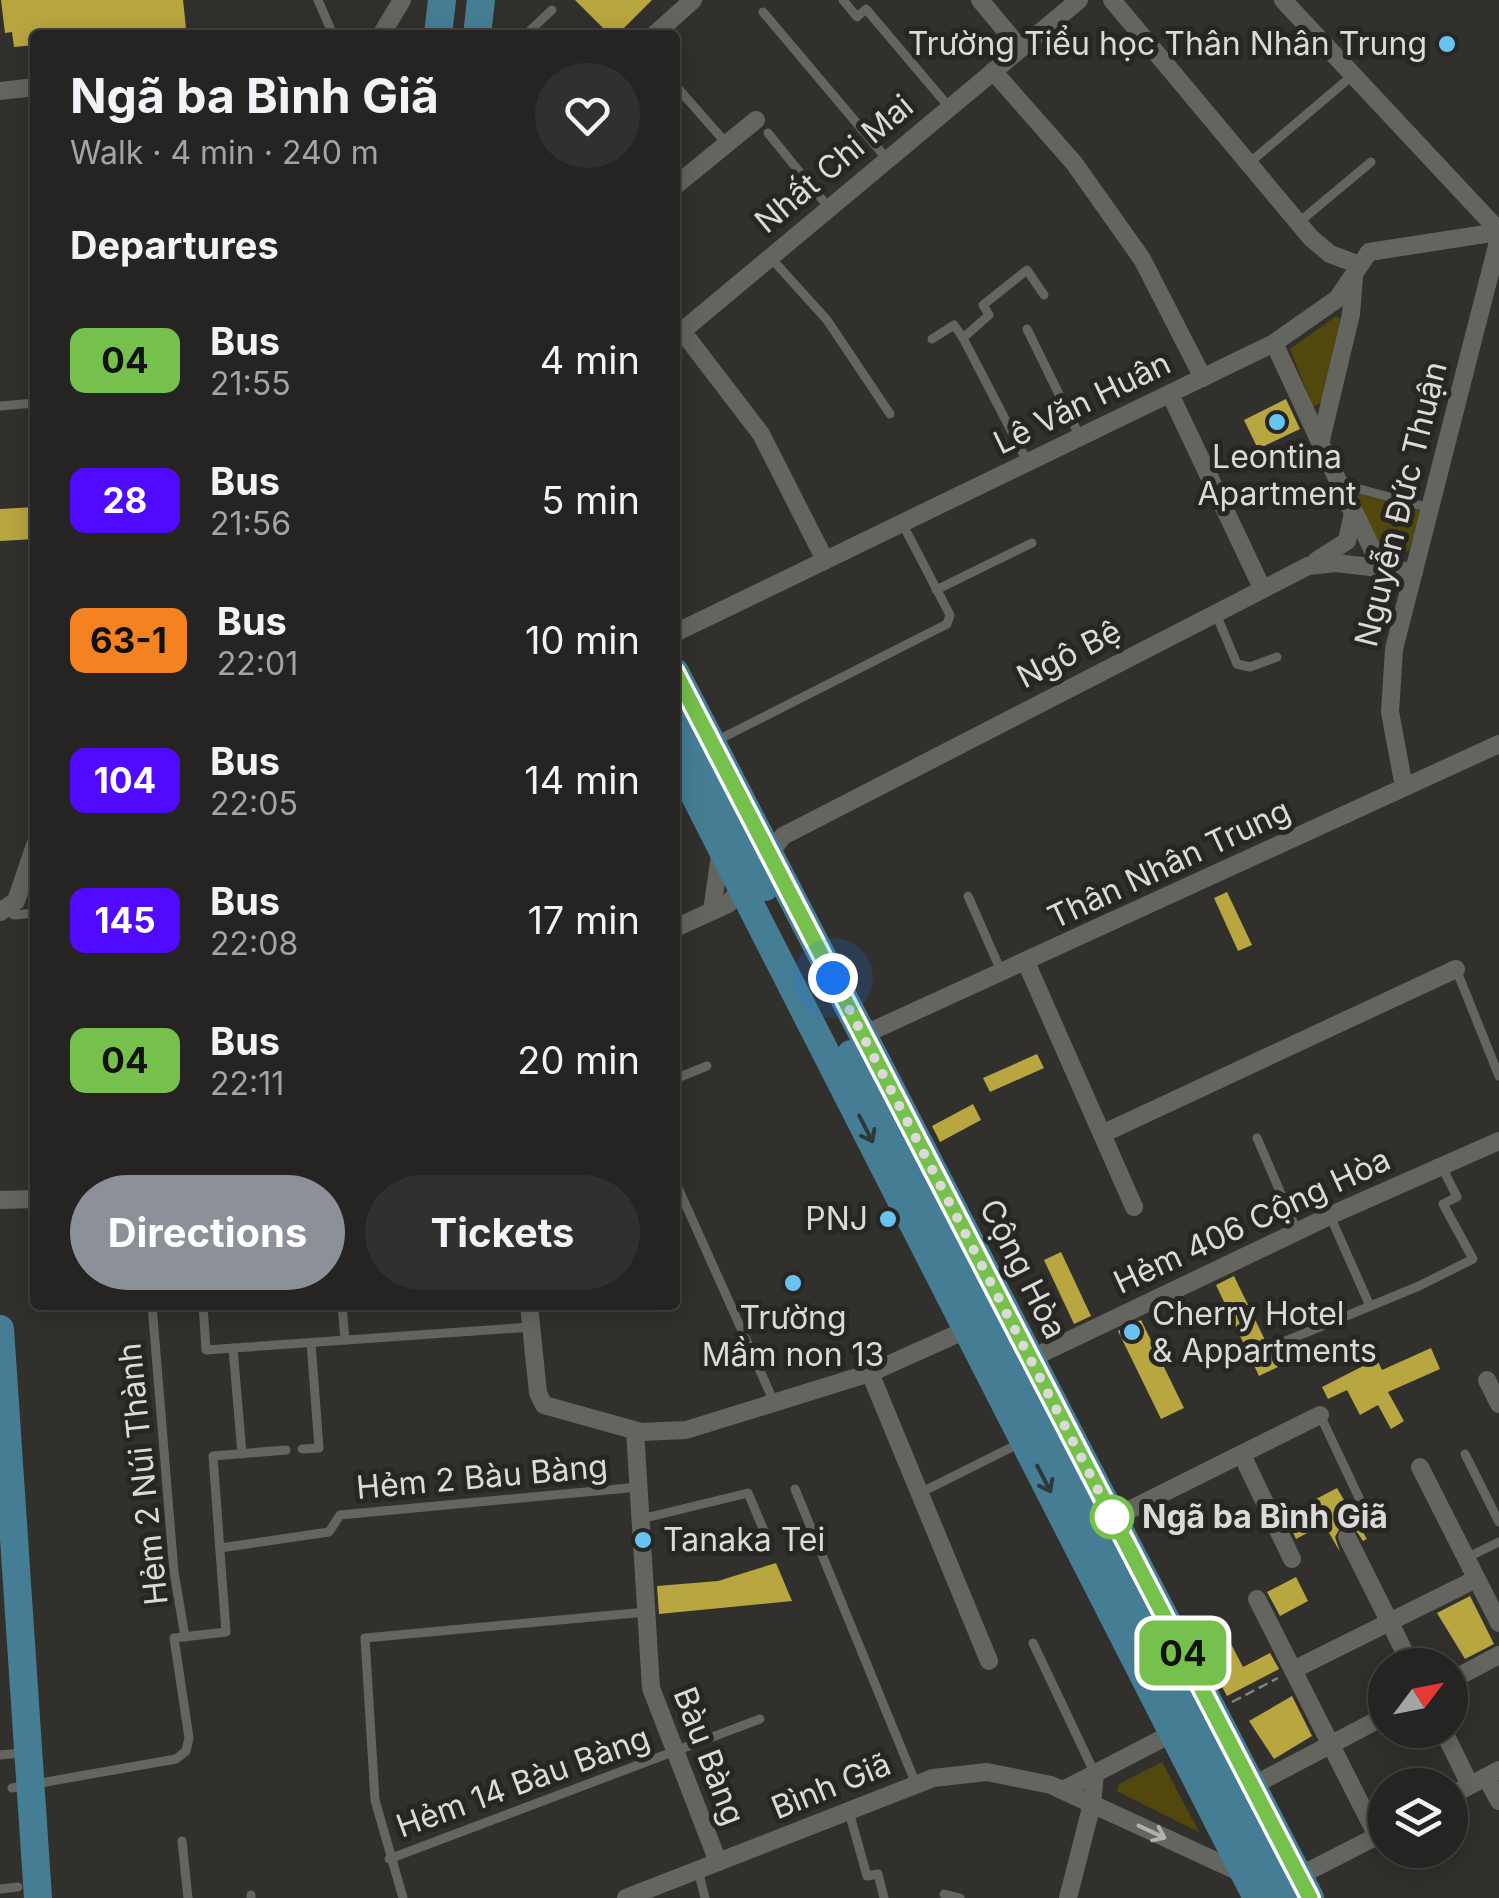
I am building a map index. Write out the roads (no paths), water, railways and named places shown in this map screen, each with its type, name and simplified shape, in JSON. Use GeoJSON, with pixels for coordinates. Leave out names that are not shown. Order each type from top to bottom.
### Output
{"type":"FeatureCollection","features":[{"type":"Feature","properties":{"kind":"main road"},"geometry":{"type":"LineString","coordinates":[[439,30],[442,0]]}},
{"type":"Feature","properties":{"kind":"main road"},"geometry":{"type":"LineString","coordinates":[[458,30],[461,0]]}},
{"type":"Feature","properties":{"kind":"main road"},"geometry":{"type":"LineString","coordinates":[[478,30],[481,0]]}},
{"type":"Feature","properties":{"kind":"main road","name":"Cộng Hòa"},"geometry":{"type":"LineString","coordinates":[[680,682],[712,744],[756,870],[968,1329],[1252,1887]]}},
{"type":"Feature","properties":{"kind":"main road","name":"Cộng Hòa"},"geometry":{"type":"LineString","coordinates":[[680,724],[1242,1814],[1298,1891]]}},
{"type":"Feature","properties":{"kind":"main road","name":"Cộng Hòa"},"geometry":{"type":"LineString","coordinates":[[680,773],[721,846],[756,870],[863,1035],[1252,1786],[1298,1891]]}},
{"type":"Feature","properties":{"kind":"main road"},"geometry":{"type":"LineString","coordinates":[[0,1329],[12,1754]]}},
{"type":"Feature","properties":{"kind":"main road"},"geometry":{"type":"LineString","coordinates":[[0,1610],[12,1754],[21,1787],[19,1893]]}},
{"type":"Feature","properties":{"kind":"street"},"geometry":{"type":"LineString","coordinates":[[385,30],[402,0]]}},
{"type":"Feature","properties":{"kind":"street"},"geometry":{"type":"LineString","coordinates":[[660,30],[693,0]]}},
{"type":"Feature","properties":{"kind":"street"},"geometry":{"type":"LineString","coordinates":[[980,0],[1020,48]]}},
{"type":"Feature","properties":{"kind":"street","name":"Nhất Chi Mai"},"geometry":{"type":"LineString","coordinates":[[680,332],[1078,0]]}},
{"type":"Feature","properties":{"kind":"street"},"geometry":{"type":"LineString","coordinates":[[1112,0],[1298,223],[1330,254],[1355,270],[1351,314],[1321,440]]}},
{"type":"Feature","properties":{"kind":"street"},"geometry":{"type":"LineString","coordinates":[[1283,0],[1499,233]]}},
{"type":"Feature","properties":{"kind":"street"},"geometry":{"type":"LineString","coordinates":[[994,70],[1074,164],[1142,259],[1202,378]]}},
{"type":"Feature","properties":{"kind":"street"},"geometry":{"type":"LineString","coordinates":[[0,91],[30,88]]}},
{"type":"Feature","properties":{"kind":"street"},"geometry":{"type":"LineString","coordinates":[[680,182],[727,144],[762,126]]}},
{"type":"Feature","properties":{"kind":"street","name":"Lê Văn Huân"},"geometry":{"type":"LineString","coordinates":[[680,631],[1274,343],[1329,306],[1355,270],[1378,249],[1499,233]]}},
{"type":"Feature","properties":{"kind":"street","name":"Nguyễn Đức Thuận"},"geometry":{"type":"LineString","coordinates":[[1404,788],[1392,740],[1390,686],[1414,572],[1499,233]]}},
{"type":"Feature","properties":{"kind":"street"},"geometry":{"type":"LineString","coordinates":[[680,336],[761,434],[825,560]]}},
{"type":"Feature","properties":{"kind":"street"},"geometry":{"type":"LineString","coordinates":[[1274,343],[1380,568]]}},
{"type":"Feature","properties":{"kind":"street"},"geometry":{"type":"LineString","coordinates":[[1170,394],[1262,588]]}},
{"type":"Feature","properties":{"kind":"street"},"geometry":{"type":"LineString","coordinates":[[1308,566],[1348,541],[1353,520],[1345,491]]}},
{"type":"Feature","properties":{"kind":"street","name":"Ngô Bệ"},"geometry":{"type":"LineString","coordinates":[[680,926],[728,904],[784,836],[1262,588],[1308,566],[1414,572]]}},
{"type":"Feature","properties":{"kind":"street","name":"Thân Nhân Trung"},"geometry":{"type":"LineString","coordinates":[[863,1035],[1499,744]]}},
{"type":"Feature","properties":{"kind":"street"},"geometry":{"type":"LineString","coordinates":[[712,912],[721,846]]}},
{"type":"Feature","properties":{"kind":"street"},"geometry":{"type":"LineString","coordinates":[[15,904],[30,860]]}},
{"type":"Feature","properties":{"kind":"street"},"geometry":{"type":"LineString","coordinates":[[1026,962],[1134,1207]]}},
{"type":"Feature","properties":{"kind":"street"},"geometry":{"type":"LineString","coordinates":[[1102,1134],[1456,969]]}},
{"type":"Feature","properties":{"kind":"street","name":"Hẻm 406 Cộng Hòa"},"geometry":{"type":"LineString","coordinates":[[1030,1358],[1297,1231],[1499,1141]]}},
{"type":"Feature","properties":{"kind":"street"},"geometry":{"type":"LineString","coordinates":[[0,1200],[30,1200]]}},
{"type":"Feature","properties":{"kind":"street"},"geometry":{"type":"LineString","coordinates":[[529,1310],[538,1393],[544,1405],[636,1431],[679,1431],[776,1404],[870,1373],[968,1329]]}},
{"type":"Feature","properties":{"kind":"street"},"geometry":{"type":"LineString","coordinates":[[870,1373],[989,1661]]}},
{"type":"Feature","properties":{"kind":"street"},"geometry":{"type":"LineString","coordinates":[[1487,1380],[1499,1404]]}},
{"type":"Feature","properties":{"kind":"street"},"geometry":{"type":"LineString","coordinates":[[1113,1518],[1320,1415]]}},
{"type":"Feature","properties":{"kind":"street","name":"Bàu Bàng"},"geometry":{"type":"LineString","coordinates":[[636,1431],[652,1693],[718,1862]]}},
{"type":"Feature","properties":{"kind":"street"},"geometry":{"type":"LineString","coordinates":[[1242,1454],[1292,1559]]}},
{"type":"Feature","properties":{"kind":"street"},"geometry":{"type":"LineString","coordinates":[[1420,1467],[1499,1623]]}},
{"type":"Feature","properties":{"kind":"street"},"geometry":{"type":"LineString","coordinates":[[1347,1537],[1402,1648]]}},
{"type":"Feature","properties":{"kind":"street"},"geometry":{"type":"LineString","coordinates":[[1293,1670],[1476,1578]]}},
{"type":"Feature","properties":{"kind":"street"},"geometry":{"type":"LineString","coordinates":[[1257,1598],[1368,1811]]}},
{"type":"Feature","properties":{"kind":"street"},"geometry":{"type":"LineString","coordinates":[[1468,1672],[1499,1656]]}},
{"type":"Feature","properties":{"kind":"street"},"geometry":{"type":"LineString","coordinates":[[1252,1786],[1368,1725]]}},
{"type":"Feature","properties":{"kind":"street"},"geometry":{"type":"LineString","coordinates":[[1063,1790],[1173,1732]]}},
{"type":"Feature","properties":{"kind":"street"},"geometry":{"type":"LineString","coordinates":[[1459,1748],[1485,1777],[1499,1801]]}},
{"type":"Feature","properties":{"kind":"street","name":"Bình Giã"},"geometry":{"type":"LineString","coordinates":[[626,1898],[916,1784],[952,1774],[987,1772],[1021,1776],[1063,1790],[1252,1887]]}},
{"type":"Feature","properties":{"kind":"street"},"geometry":{"type":"LineString","coordinates":[[1068,1898],[1092,1804],[1094,1774]]}},
{"type":"Feature","properties":{"kind":"street"},"geometry":{"type":"LineString","coordinates":[[1298,1891],[1368,1843]]}},
{"type":"Feature","properties":{"kind":"lane"},"geometry":{"type":"LineString","coordinates":[[318,0],[332,30]]}},
{"type":"Feature","properties":{"kind":"lane"},"geometry":{"type":"LineString","coordinates":[[843,0],[857,16],[866,9],[949,107]]}},
{"type":"Feature","properties":{"kind":"lane"},"geometry":{"type":"LineString","coordinates":[[530,30],[552,10]]}},
{"type":"Feature","properties":{"kind":"lane"},"geometry":{"type":"LineString","coordinates":[[763,12],[887,159]]}},
{"type":"Feature","properties":{"kind":"lane"},"geometry":{"type":"LineString","coordinates":[[1248,164],[1353,75]]}},
{"type":"Feature","properties":{"kind":"lane"},"geometry":{"type":"LineString","coordinates":[[680,91],[727,144]]}},
{"type":"Feature","properties":{"kind":"lane"},"geometry":{"type":"LineString","coordinates":[[762,126],[830,208]]}},
{"type":"Feature","properties":{"kind":"lane"},"geometry":{"type":"LineString","coordinates":[[1298,223],[1371,162]]}},
{"type":"Feature","properties":{"kind":"lane"},"geometry":{"type":"LineString","coordinates":[[770,257],[847,346],[890,414]]}},
{"type":"Feature","properties":{"kind":"lane"},"geometry":{"type":"LineString","coordinates":[[963,338],[989,314],[983,306],[1027,270],[1044,295]]}},
{"type":"Feature","properties":{"kind":"lane"},"geometry":{"type":"LineString","coordinates":[[932,340],[954,325],[1028,463]]}},
{"type":"Feature","properties":{"kind":"lane"},"geometry":{"type":"LineString","coordinates":[[1027,329],[1080,437]]}},
{"type":"Feature","properties":{"kind":"lane"},"geometry":{"type":"LineString","coordinates":[[0,406],[30,403]]}},
{"type":"Feature","properties":{"kind":"lane"},"geometry":{"type":"LineString","coordinates":[[1345,491],[1430,508]]}},
{"type":"Feature","properties":{"kind":"lane"},"geometry":{"type":"LineString","coordinates":[[712,744],[947,624],[950,615],[902,524]]}},
{"type":"Feature","properties":{"kind":"lane"},"geometry":{"type":"LineString","coordinates":[[936,590],[1032,544]]}},
{"type":"Feature","properties":{"kind":"lane"},"geometry":{"type":"LineString","coordinates":[[1216,612],[1236,664],[1250,667],[1277,657]]}},
{"type":"Feature","properties":{"kind":"lane"},"geometry":{"type":"LineString","coordinates":[[968,896],[1002,973]]}},
{"type":"Feature","properties":{"kind":"lane"},"geometry":{"type":"LineString","coordinates":[[15,904],[14,915],[30,913]]}},
{"type":"Feature","properties":{"kind":"lane"},"geometry":{"type":"LineString","coordinates":[[1456,969],[1499,1076]]}},
{"type":"Feature","properties":{"kind":"lane"},"geometry":{"type":"LineString","coordinates":[[680,1077],[706,1066]]}},
{"type":"Feature","properties":{"kind":"lane"},"geometry":{"type":"LineString","coordinates":[[1257,1138],[1297,1231]]}},
{"type":"Feature","properties":{"kind":"lane"},"geometry":{"type":"LineString","coordinates":[[1276,1345],[1473,1259],[1442,1204],[1457,1198],[1442,1167]]}},
{"type":"Feature","properties":{"kind":"lane"},"geometry":{"type":"LineString","coordinates":[[680,1192],[776,1404]]}},
{"type":"Feature","properties":{"kind":"lane"},"geometry":{"type":"LineString","coordinates":[[1330,1216],[1370,1306]]}},
{"type":"Feature","properties":{"kind":"lane","name":"Hẻm 2 Núi Thành"},"geometry":{"type":"LineString","coordinates":[[21,1787],[183,1755],[190,1738],[152,1310]]}},
{"type":"Feature","properties":{"kind":"lane"},"geometry":{"type":"LineString","coordinates":[[203,1310],[206,1350],[531,1327]]}},
{"type":"Feature","properties":{"kind":"lane"},"geometry":{"type":"LineString","coordinates":[[342,1310],[344,1340]]}},
{"type":"Feature","properties":{"kind":"lane"},"geometry":{"type":"LineString","coordinates":[[302,1449],[320,1448],[311,1343]]}},
{"type":"Feature","properties":{"kind":"lane"},"geometry":{"type":"LineString","coordinates":[[234,1348],[242,1454]]}},
{"type":"Feature","properties":{"kind":"lane"},"geometry":{"type":"LineString","coordinates":[[1320,1415],[1368,1518]]}},
{"type":"Feature","properties":{"kind":"lane"},"geometry":{"type":"LineString","coordinates":[[920,1493],[1024,1440]]}},
{"type":"Feature","properties":{"kind":"lane"},"geometry":{"type":"LineString","coordinates":[[180,1638],[226,1632],[213,1456],[286,1450]]}},
{"type":"Feature","properties":{"kind":"lane"},"geometry":{"type":"LineString","coordinates":[[1465,1454],[1499,1522]]}},
{"type":"Feature","properties":{"kind":"lane","name":"Hẻm 2 Bàu Bàng"},"geometry":{"type":"LineString","coordinates":[[220,1548],[329,1532],[340,1515],[638,1488]]}},
{"type":"Feature","properties":{"kind":"lane"},"geometry":{"type":"LineString","coordinates":[[795,1489],[916,1784]]}},
{"type":"Feature","properties":{"kind":"lane"},"geometry":{"type":"LineString","coordinates":[[640,1518],[748,1493],[767,1538]]}},
{"type":"Feature","properties":{"kind":"lane"},"geometry":{"type":"LineString","coordinates":[[1466,1558],[1499,1542]]}},
{"type":"Feature","properties":{"kind":"lane"},"geometry":{"type":"LineString","coordinates":[[403,1898],[388,1858],[372,1774],[364,1638],[646,1612]]}},
{"type":"Feature","properties":{"kind":"lane"},"geometry":{"type":"LineString","coordinates":[[1033,1643],[1094,1774]]}},
{"type":"Feature","properties":{"kind":"lane","name":"Hẻm 14 Bàu Bàng"},"geometry":{"type":"LineString","coordinates":[[388,1858],[760,1719]]}},
{"type":"Feature","properties":{"kind":"lane"},"geometry":{"type":"LineString","coordinates":[[849,1812],[868,1876],[878,1874],[884,1898]]}},
{"type":"Feature","properties":{"kind":"lane"},"geometry":{"type":"LineString","coordinates":[[182,1841],[188,1898]]}},
{"type":"Feature","properties":{"kind":"lane"},"geometry":{"type":"LineString","coordinates":[[698,1870],[706,1898]]}},
{"type":"Feature","properties":{"kind":"lane"},"geometry":{"type":"LineString","coordinates":[[944,1894],[960,1898]]}},
{"type":"Feature","properties":{"kind":"place","name":"Trường Tiểu học Thân Nhân Trung"},"geometry":{"type":"Point","coordinates":[1447,44]}},
{"type":"Feature","properties":{"kind":"place","name":"Leontina Apartment"},"geometry":{"type":"Point","coordinates":[1277,422]}},
{"type":"Feature","properties":{"kind":"place","name":"PNJ"},"geometry":{"type":"Point","coordinates":[888,1219]}},
{"type":"Feature","properties":{"kind":"place","name":"Trường Mầm non 13"},"geometry":{"type":"Point","coordinates":[793,1283]}},
{"type":"Feature","properties":{"kind":"place","name":"Cherry Hotel & Appartments"},"geometry":{"type":"Point","coordinates":[1132,1332]}},
{"type":"Feature","properties":{"kind":"place","name":"Ngã ba Bình Giã"},"geometry":{"type":"Point","coordinates":[1112,1517]}},
{"type":"Feature","properties":{"kind":"place","name":"Tanaka Tei"},"geometry":{"type":"Point","coordinates":[643,1540]}}]}
